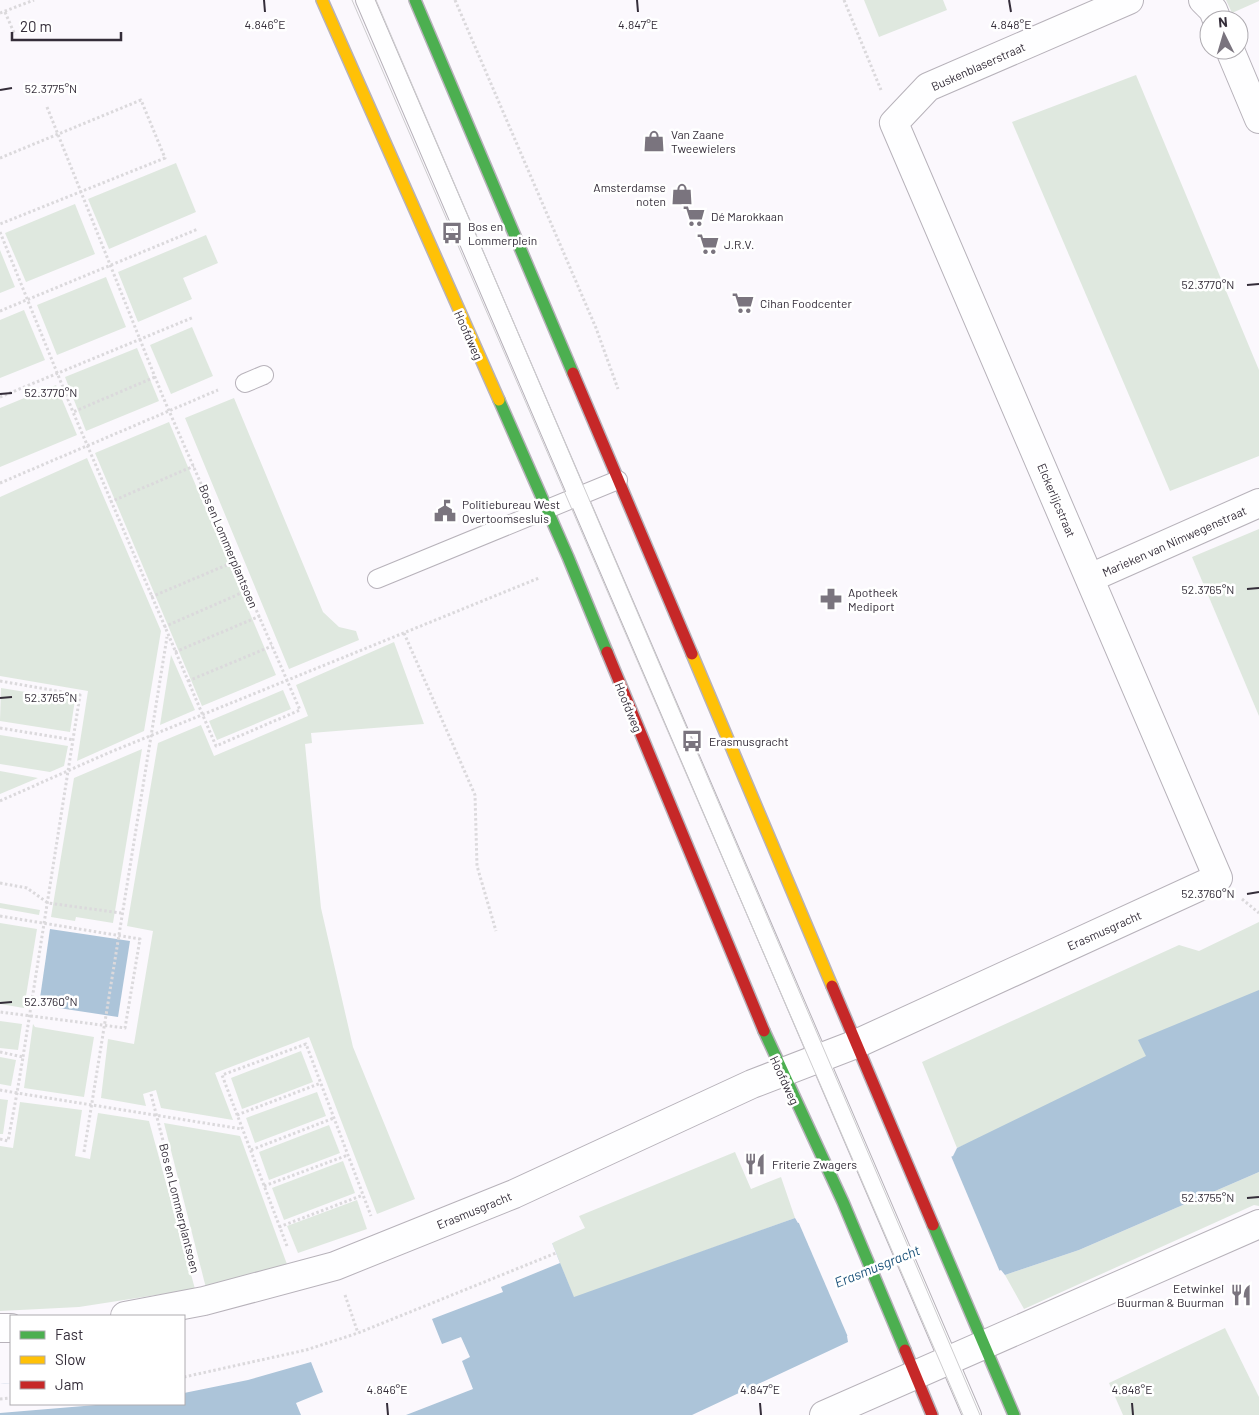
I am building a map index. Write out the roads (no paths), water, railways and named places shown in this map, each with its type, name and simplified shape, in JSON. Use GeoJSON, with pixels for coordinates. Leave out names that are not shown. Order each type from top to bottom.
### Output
{"type":"FeatureCollection","features":[{"type":"Feature","properties":{"kind":"street","name":"Hoofdweg"},"geometry":{"type":"LineString","coordinates":[[322,0],[547,509],[748,999],[843,1202],[932,1415]]}},
{"type":"Feature","properties":{"kind":"street"},"geometry":{"type":"LineString","coordinates":[[415,0],[1014,1415]]}},
{"type":"Feature","properties":{"kind":"street","name":"Buskenblaserstraat"},"geometry":{"type":"LineString","coordinates":[[894,123],[928,87],[1129,0]]}},
{"type":"Feature","properties":{"kind":"street"},"geometry":{"type":"LineString","coordinates":[[1203,0],[1213,10]]}},
{"type":"Feature","properties":{"kind":"street"},"geometry":{"type":"LineString","coordinates":[[1234,60],[1259,119]]}},
{"type":"Feature","properties":{"kind":"street","name":"Elckerlijcstraat"},"geometry":{"type":"LineString","coordinates":[[894,123],[1218,878]]}},
{"type":"Feature","properties":{"kind":"street","name":"Marieken van Nimwegenstraat"},"geometry":{"type":"LineString","coordinates":[[1090,578],[1259,503]]}},
{"type":"Feature","properties":{"kind":"street","name":"Erasmusgracht"},"geometry":{"type":"LineString","coordinates":[[130,1315],[204,1301],[335,1266],[514,1194],[781,1072],[856,1044],[1218,878]]}},
{"type":"Feature","properties":{"kind":"street"},"geometry":{"type":"LineString","coordinates":[[824,1415],[915,1377],[948,1360],[985,1346],[1259,1224]]}},
{"type":"Feature","properties":{"kind":"lane"},"geometry":{"type":"LineString","coordinates":[[365,0],[972,1415]]}},
{"type":"Feature","properties":{"kind":"lane"},"geometry":{"type":"LineString","coordinates":[[245,383],[264,375]]}},
{"type":"Feature","properties":{"kind":"lane"},"geometry":{"type":"LineString","coordinates":[[377,580],[618,480]]}},
{"type":"Feature","properties":{"kind":"water"},"geometry":{"type":"Polygon","coordinates":[[[50,929],[130,941],[118,1017],[39,1005],[50,929]]]}},
{"type":"Feature","properties":{"kind":"water"},"geometry":{"type":"Polygon","coordinates":[[[1259,990],[1259,1172],[1079,1250],[1005,1275],[1001,1270],[847,1336],[848,1342],[692,1415],[0,1415],[0,1384],[10,1383],[10,1405],[185,1405],[185,1366],[278,1345],[354,1323],[552,1243],[574,1297],[795,1218],[798,1223],[953,1156],[957,1148],[1146,1056],[1138,1040],[1259,990]]]}},
{"type":"Feature","properties":{"kind":"tram line"},"geometry":{"type":"LineString","coordinates":[[352,0],[963,1415]]}},
{"type":"Feature","properties":{"kind":"tram line"},"geometry":{"type":"LineString","coordinates":[[376,0],[980,1415]]}},
{"type":"Feature","properties":{"kind":"place","name":"Van Zaane Tweewielers"},"geometry":{"type":"Point","coordinates":[654,141]}},
{"type":"Feature","properties":{"kind":"place","name":"Amsterdamse noten"},"geometry":{"type":"Point","coordinates":[682,194]}},
{"type":"Feature","properties":{"kind":"place","name":"Dé Marokkaan"},"geometry":{"type":"Point","coordinates":[694,216]}},
{"type":"Feature","properties":{"kind":"place","name":"Bos en Lommerplein"},"geometry":{"type":"Point","coordinates":[452,233]}},
{"type":"Feature","properties":{"kind":"place","name":"J.R.V."},"geometry":{"type":"Point","coordinates":[708,244]}},
{"type":"Feature","properties":{"kind":"place","name":"Cihan Foodcenter"},"geometry":{"type":"Point","coordinates":[743,303]}},
{"type":"Feature","properties":{"kind":"place","name":"Politiebureau West Overtoomsesluis"},"geometry":{"type":"Point","coordinates":[445,511]}},
{"type":"Feature","properties":{"kind":"place","name":"Apotheek Mediport"},"geometry":{"type":"Point","coordinates":[831,599]}},
{"type":"Feature","properties":{"kind":"place","name":"Erasmusgracht"},"geometry":{"type":"Point","coordinates":[692,741]}},
{"type":"Feature","properties":{"kind":"place","name":"Friterie Zwagers"},"geometry":{"type":"Point","coordinates":[755,1164]}},
{"type":"Feature","properties":{"kind":"place","name":"Eetwinkel Buurman & Buurman"},"geometry":{"type":"Point","coordinates":[1241,1295]}}]}
